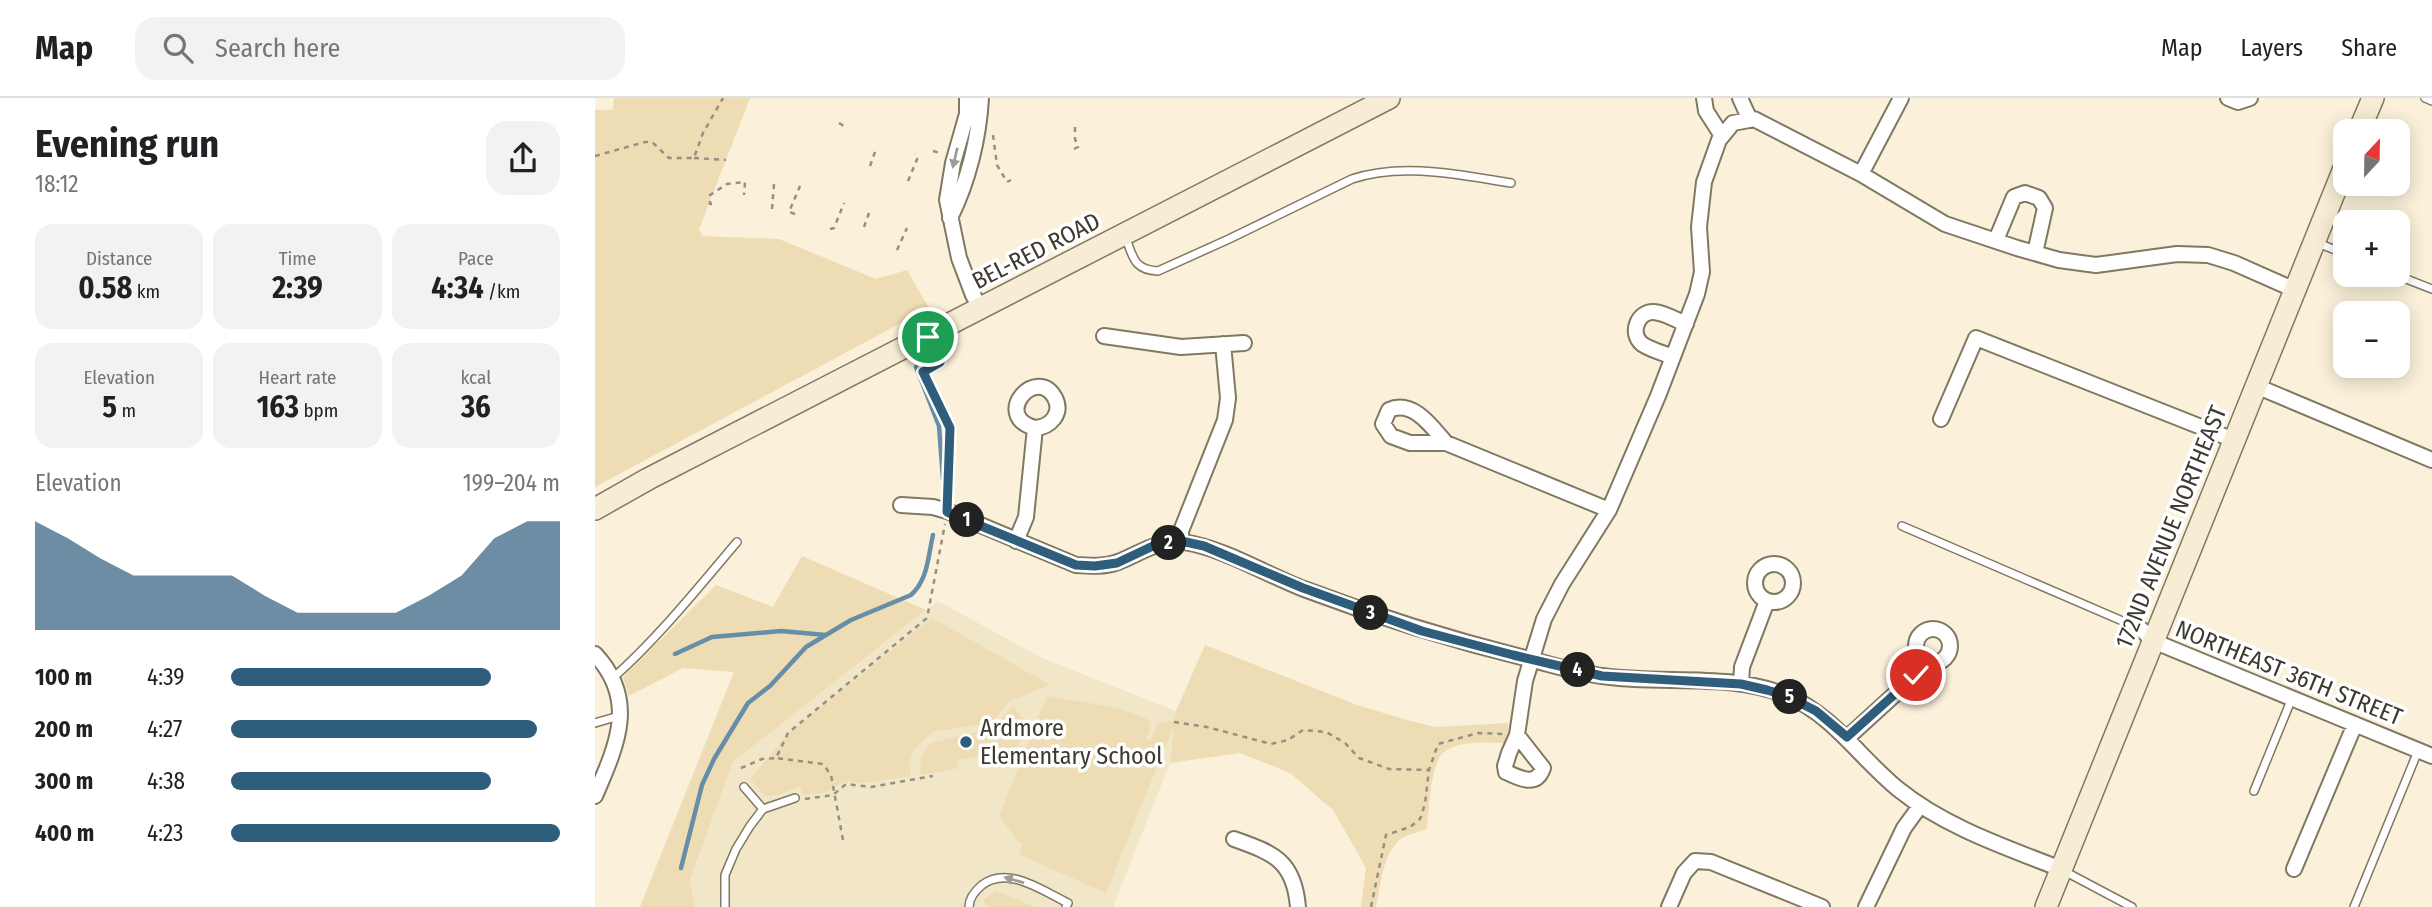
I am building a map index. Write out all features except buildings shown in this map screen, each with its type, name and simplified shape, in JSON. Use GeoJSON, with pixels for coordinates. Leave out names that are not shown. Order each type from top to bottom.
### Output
{"type":"FeatureCollection","features":[{"type":"Feature","properties":{"kind":"main road","name":"BEL-RED ROAD"},"geometry":{"type":"LineString","coordinates":[[595,509],[648,479],[1389,98]]}},
{"type":"Feature","properties":{"kind":"main road"},"geometry":{"type":"LineString","coordinates":[[2364,119],[2373,98]]}},
{"type":"Feature","properties":{"kind":"main road","name":"172ND AVENUE NORTHEAST"},"geometry":{"type":"LineString","coordinates":[[2046,907],[2147,635],[2234,440],[2333,195]]}},
{"type":"Feature","properties":{"kind":"street"},"geometry":{"type":"LineString","coordinates":[[967,98],[976,108],[953,163],[947,200],[958,258],[981,309]]}},
{"type":"Feature","properties":{"kind":"street"},"geometry":{"type":"LineString","coordinates":[[1704,98],[1706,111],[1722,136]]}},
{"type":"Feature","properties":{"kind":"street"},"geometry":{"type":"LineString","coordinates":[[1741,98],[1749,120]]}},
{"type":"Feature","properties":{"kind":"street"},"geometry":{"type":"LineString","coordinates":[[1861,174],[1901,98]]}},
{"type":"Feature","properties":{"kind":"street"},"geometry":{"type":"LineString","coordinates":[[2228,98],[2238,103],[2248,100]]}},
{"type":"Feature","properties":{"kind":"street"},"geometry":{"type":"LineString","coordinates":[[1517,734],[1531,659],[1544,619],[1609,510],[1697,294],[1702,272],[1699,228],[1704,182],[1722,136],[1733,123],[1754,119],[1861,174],[1945,224],[2035,253],[2059,260],[2096,265],[2177,254],[2208,255],[2234,263],[2295,290]]}},
{"type":"Feature","properties":{"kind":"street"},"geometry":{"type":"LineString","coordinates":[[1996,240],[2014,197],[2025,192],[2039,198],[2045,208],[2035,253]]}},
{"type":"Feature","properties":{"kind":"street"},"geometry":{"type":"LineString","coordinates":[[1673,357],[1643,344],[1636,335],[1637,324],[1643,315],[1654,312],[1686,324]]}},
{"type":"Feature","properties":{"kind":"street"},"geometry":{"type":"LineString","coordinates":[[1104,336],[1181,347],[1244,343]]}},
{"type":"Feature","properties":{"kind":"street"},"geometry":{"type":"LineString","coordinates":[[1941,419],[1976,338],[2234,440]]}},
{"type":"Feature","properties":{"kind":"street"},"geometry":{"type":"LineString","coordinates":[[1181,541],[1181,531],[1225,420],[1228,398],[1223,344]]}},
{"type":"Feature","properties":{"kind":"street"},"geometry":{"type":"LineString","coordinates":[[2256,386],[2432,460]]}},
{"type":"Feature","properties":{"kind":"street"},"geometry":{"type":"LineString","coordinates":[[1016,541],[1026,517],[1035,428]]}},
{"type":"Feature","properties":{"kind":"street"},"geometry":{"type":"LineString","coordinates":[[1446,443],[1609,510]]}},
{"type":"Feature","properties":{"kind":"street"},"geometry":{"type":"LineString","coordinates":[[901,505],[933,507],[1076,565],[1117,563],[1155,545],[1181,541],[1204,546],[1303,588],[1422,631],[1531,659],[1602,676],[1741,684],[1787,696],[1816,711],[1847,737],[1896,787],[1920,806],[1993,842],[2061,869]]}},
{"type":"Feature","properties":{"kind":"street"},"geometry":{"type":"LineString","coordinates":[[1741,684],[1742,667],[1767,601]]}},
{"type":"Feature","properties":{"kind":"street","name":"NORTHEAST 36TH STREET"},"geometry":{"type":"LineString","coordinates":[[2147,635],[2432,756]]}},
{"type":"Feature","properties":{"kind":"street"},"geometry":{"type":"LineString","coordinates":[[595,654],[613,678],[617,688],[620,716],[620,728],[611,758],[595,796]]}},
{"type":"Feature","properties":{"kind":"street"},"geometry":{"type":"LineString","coordinates":[[1847,737],[1916,675],[1926,662]]}},
{"type":"Feature","properties":{"kind":"street"},"geometry":{"type":"LineString","coordinates":[[2294,869],[2355,724]]}},
{"type":"Feature","properties":{"kind":"street"},"geometry":{"type":"LineString","coordinates":[[1866,907],[1904,828],[1920,806]]}},
{"type":"Feature","properties":{"kind":"street"},"geometry":{"type":"LineString","coordinates":[[1234,839],[1268,851],[1281,862],[1293,877],[1298,907]]}},
{"type":"Feature","properties":{"kind":"street"},"geometry":{"type":"LineString","coordinates":[[1669,907],[1692,856],[1822,907]]}},
{"type":"Feature","properties":{"kind":"lane"},"geometry":{"type":"LineString","coordinates":[[2425,98],[2432,101]]}},
{"type":"Feature","properties":{"kind":"lane"},"geometry":{"type":"LineString","coordinates":[[1125,236],[1135,262],[1145,270],[1157,271],[1229,239],[1352,178],[1370,172],[1421,172],[1511,183]]}},
{"type":"Feature","properties":{"kind":"lane"},"geometry":{"type":"LineString","coordinates":[[2314,242],[2333,249]]}},
{"type":"Feature","properties":{"kind":"lane"},"geometry":{"type":"LineString","coordinates":[[2410,280],[2432,289]]}},
{"type":"Feature","properties":{"kind":"lane","name":"NORTHEAST 36TH STREET"},"geometry":{"type":"LineString","coordinates":[[1902,526],[2147,635]]}},
{"type":"Feature","properties":{"kind":"lane"},"geometry":{"type":"LineString","coordinates":[[613,678],[639,655],[737,542]]}},
{"type":"Feature","properties":{"kind":"lane"},"geometry":{"type":"LineString","coordinates":[[2254,792],[2292,698]]}},
{"type":"Feature","properties":{"kind":"lane"},"geometry":{"type":"LineString","coordinates":[[595,723],[620,716]]}},
{"type":"Feature","properties":{"kind":"lane"},"geometry":{"type":"LineString","coordinates":[[2354,907],[2418,750]]}},
{"type":"Feature","properties":{"kind":"lane"},"geometry":{"type":"LineString","coordinates":[[744,787],[763,809]]}},
{"type":"Feature","properties":{"kind":"lane"},"geometry":{"type":"LineString","coordinates":[[725,907],[726,875],[736,849],[763,809],[795,798]]}},
{"type":"Feature","properties":{"kind":"lane"},"geometry":{"type":"LineString","coordinates":[[2061,869],[2132,907]]}},
{"type":"Feature","properties":{"kind":"lane"},"geometry":{"type":"LineString","coordinates":[[969,907],[968,903],[978,888],[991,878],[1010,876],[1067,903],[1066,907]]}},
{"type":"Feature","properties":{"kind":"path"},"geometry":{"type":"LineString","coordinates":[[694,158],[703,133],[723,98]]}},
{"type":"Feature","properties":{"kind":"path"},"geometry":{"type":"LineString","coordinates":[[839,124],[843,126]]}},
{"type":"Feature","properties":{"kind":"path"},"geometry":{"type":"LineString","coordinates":[[1074,149],[1078,147],[1075,125]]}},
{"type":"Feature","properties":{"kind":"path"},"geometry":{"type":"LineString","coordinates":[[993,135],[997,165],[1007,182],[1011,180]]}},
{"type":"Feature","properties":{"kind":"path"},"geometry":{"type":"LineString","coordinates":[[595,156],[652,142],[669,159],[726,160]]}},
{"type":"Feature","properties":{"kind":"path"},"geometry":{"type":"LineString","coordinates":[[870,166],[876,149]]}},
{"type":"Feature","properties":{"kind":"path"},"geometry":{"type":"LineString","coordinates":[[934,152],[943,155]]}},
{"type":"Feature","properties":{"kind":"path"},"geometry":{"type":"LineString","coordinates":[[908,181],[918,157],[915,153]]}},
{"type":"Feature","properties":{"kind":"path"},"geometry":{"type":"LineString","coordinates":[[712,204],[710,195],[727,184],[745,182],[744,195]]}},
{"type":"Feature","properties":{"kind":"path"},"geometry":{"type":"LineString","coordinates":[[772,209],[774,184]]}},
{"type":"Feature","properties":{"kind":"path"},"geometry":{"type":"LineString","coordinates":[[795,214],[789,212],[800,186]]}},
{"type":"Feature","properties":{"kind":"path"},"geometry":{"type":"LineString","coordinates":[[831,229],[834,228],[844,203]]}},
{"type":"Feature","properties":{"kind":"path"},"geometry":{"type":"LineString","coordinates":[[864,227],[869,213]]}},
{"type":"Feature","properties":{"kind":"path"},"geometry":{"type":"LineString","coordinates":[[897,250],[907,228]]}},
{"type":"Feature","properties":{"kind":"path"},"geometry":{"type":"LineString","coordinates":[[776,758],[788,733],[927,618],[947,512],[950,428],[923,372],[940,362],[928,337]]}},
{"type":"Feature","properties":{"kind":"path"},"geometry":{"type":"LineString","coordinates":[[1174,722],[1207,727],[1271,744],[1288,740],[1303,730],[1326,732],[1345,743],[1359,758],[1389,769],[1429,770]]}},
{"type":"Feature","properties":{"kind":"path"},"geometry":{"type":"LineString","coordinates":[[1371,907],[1386,835],[1410,827],[1420,819],[1425,804],[1429,770],[1438,744],[1478,733],[1517,734]]}},
{"type":"Feature","properties":{"kind":"path"},"geometry":{"type":"LineString","coordinates":[[741,768],[762,758],[823,764],[831,775],[843,840]]}},
{"type":"Feature","properties":{"kind":"path"},"geometry":{"type":"LineString","coordinates":[[795,798],[803,800],[833,795],[846,784],[871,787],[933,776]]}},
{"type":"Feature","properties":{"kind":"shaded area"},"geometry":{"type":"Polygon","coordinates":[[[614,98],[750,98],[699,229],[702,236],[779,239],[876,279],[907,270],[929,308],[595,487],[595,110],[613,110],[614,98]]]}},
{"type":"Feature","properties":{"kind":"shaded area"},"geometry":{"type":"Polygon","coordinates":[[[802,556],[926,610],[733,762],[690,880],[695,907],[640,907],[734,672],[683,668],[629,696],[623,677],[716,585],[773,607],[802,556]]]}},
{"type":"Feature","properties":{"kind":"shaded area","name":"Ardmore Elementary School"},"geometry":{"type":"Polygon","coordinates":[[[938,601],[1040,657],[1176,711],[1170,763],[1113,907],[695,907],[690,881],[733,762],[938,601]]]}},
{"type":"Feature","properties":{"kind":"shaded area"},"geometry":{"type":"Polygon","coordinates":[[[932,618],[1050,685],[1010,701],[991,723],[932,732],[913,750],[909,763],[911,776],[863,783],[845,781],[824,793],[803,795],[800,787],[766,796],[750,779],[789,733],[932,618]]]}},
{"type":"Feature","properties":{"kind":"shaded area"},"geometry":{"type":"Polygon","coordinates":[[[1205,645],[1357,705],[1407,720],[1436,727],[1508,723],[1509,743],[1465,744],[1443,753],[1435,768],[1427,829],[1404,837],[1395,845],[1383,870],[1376,907],[1361,907],[1366,868],[1333,810],[1290,773],[1240,753],[1170,763],[1174,725],[1106,893],[1018,854],[1023,844],[999,816],[1047,696],[1112,707],[1149,720],[1151,727],[1146,739],[1150,741],[1157,723],[1174,721],[1205,645]]]}},
{"type":"Feature","properties":{"kind":"shaded area"},"geometry":{"type":"Polygon","coordinates":[[[1013,706],[1027,724],[1016,750],[957,760],[959,768],[921,775],[922,757],[932,743],[993,728],[1013,706]]]}},
{"type":"Feature","properties":{"kind":"shaded area"},"geometry":{"type":"Polygon","coordinates":[[[996,891],[1035,907],[988,907],[983,900],[996,891]]]}},
{"type":"Feature","properties":{"kind":"waterway"},"geometry":{"type":"LineString","coordinates":[[916,367],[939,426],[943,479]]}},
{"type":"Feature","properties":{"kind":"waterway"},"geometry":{"type":"LineString","coordinates":[[681,868],[702,785],[714,759],[748,703],[770,686],[806,647],[851,620],[911,595],[924,575],[933,535]]}},
{"type":"Feature","properties":{"kind":"waterway"},"geometry":{"type":"LineString","coordinates":[[675,654],[712,637],[781,631],[826,635]]}},
{"type":"Feature","properties":{"kind":"place","name":"Ardmore Elementary School"},"geometry":{"type":"Point","coordinates":[966,742]}},
{"type":"Feature","properties":{"kind":"route"},"geometry":{"type":"LineString","coordinates":[[928,337],[940,362],[923,372],[950,428],[947,512],[1076,565],[1117,563],[1155,545],[1181,541],[1204,546],[1303,588],[1422,631],[1513,655],[1602,676],[1741,684],[1767,690],[1787,696],[1816,711],[1847,737],[1916,675]]}}]}
